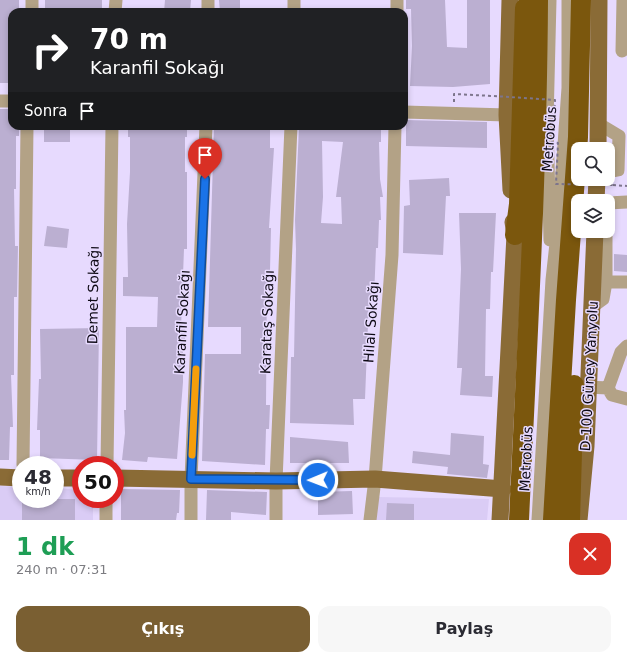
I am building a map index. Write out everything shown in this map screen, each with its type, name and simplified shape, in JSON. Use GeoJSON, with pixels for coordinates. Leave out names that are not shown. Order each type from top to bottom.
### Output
{"type":"FeatureCollection","features":[{"type":"Feature","properties":{"kind":"highway"},"geometry":{"type":"LineString","coordinates":[[515,235],[519,204],[525,0]]}},
{"type":"Feature","properties":{"kind":"highway"},"geometry":{"type":"LineString","coordinates":[[519,520],[532,260],[537,112],[538,0]]}},
{"type":"Feature","properties":{"kind":"highway"},"geometry":{"type":"LineString","coordinates":[[574,194],[579,110],[581,0]]}},
{"type":"Feature","properties":{"kind":"highway"},"geometry":{"type":"LineString","coordinates":[[553,520],[571,233]]}},
{"type":"Feature","properties":{"kind":"highway"},"geometry":{"type":"LineString","coordinates":[[570,520],[574,422],[575,286],[573,238]]}},
{"type":"Feature","properties":{"kind":"main road"},"geometry":{"type":"LineString","coordinates":[[500,520],[503,488],[515,235],[511,204],[507,115],[510,0]]}},
{"type":"Feature","properties":{"kind":"main road"},"geometry":{"type":"LineString","coordinates":[[598,142],[599,0]]}},
{"type":"Feature","properties":{"kind":"main road","name":"D-100 Güney Yanyolu"},"geometry":{"type":"LineString","coordinates":[[579,520],[586,446],[587,387],[595,238]]}},
{"type":"Feature","properties":{"kind":"main road"},"geometry":{"type":"LineString","coordinates":[[0,477],[12,478]]}},
{"type":"Feature","properties":{"kind":"main road"},"geometry":{"type":"LineString","coordinates":[[124,478],[276,481],[375,479],[503,488]]}},
{"type":"Feature","properties":{"kind":"street","name":"Metrobüs"},"geometry":{"type":"LineString","coordinates":[[550,0],[547,122],[552,280]]}},
{"type":"Feature","properties":{"kind":"street","name":"Metrobüs"},"geometry":{"type":"LineString","coordinates":[[538,520],[552,280],[559,216],[568,88],[568,0]]}},
{"type":"Feature","properties":{"kind":"street"},"geometry":{"type":"LineString","coordinates":[[599,51],[624,52],[623,0]]}},
{"type":"Feature","properties":{"kind":"street"},"geometry":{"type":"LineString","coordinates":[[408,112],[507,115]]}},
{"type":"Feature","properties":{"kind":"street"},"geometry":{"type":"LineString","coordinates":[[598,124],[619,136],[618,170],[615,171]]}},
{"type":"Feature","properties":{"kind":"street"},"geometry":{"type":"LineString","coordinates":[[23,456],[27,130]]}},
{"type":"Feature","properties":{"kind":"street","name":"Demet Sokağı"},"geometry":{"type":"LineString","coordinates":[[107,456],[112,130]]}},
{"type":"Feature","properties":{"kind":"street","name":"Karanfil Sokağı"},"geometry":{"type":"LineString","coordinates":[[191,520],[191,479],[206,130]]}},
{"type":"Feature","properties":{"kind":"street","name":"Karataş Sokağı"},"geometry":{"type":"LineString","coordinates":[[276,520],[276,481],[291,130]]}},
{"type":"Feature","properties":{"kind":"street","name":"Hilal Sokağı"},"geometry":{"type":"LineString","coordinates":[[370,520],[375,479],[392,255],[395,130]]}},
{"type":"Feature","properties":{"kind":"street"},"geometry":{"type":"LineString","coordinates":[[615,203],[627,202]]}},
{"type":"Feature","properties":{"kind":"street"},"geometry":{"type":"LineString","coordinates":[[592,307],[603,299],[606,282],[606,238]]}},
{"type":"Feature","properties":{"kind":"street"},"geometry":{"type":"LineString","coordinates":[[606,282],[627,282]]}},
{"type":"Feature","properties":{"kind":"street"},"geometry":{"type":"LineString","coordinates":[[627,346],[621,352],[608,388],[612,395],[627,399]]}},
{"type":"Feature","properties":{"kind":"street"},"geometry":{"type":"LineString","coordinates":[[587,387],[608,388]]}},
{"type":"Feature","properties":{"kind":"street"},"geometry":{"type":"LineString","coordinates":[[106,508],[106,520]]}},
{"type":"Feature","properties":{"kind":"path"},"geometry":{"type":"LineString","coordinates":[[454,94],[555,100],[552,142],[558,143],[556,184],[571,184]]}},
{"type":"Feature","properties":{"kind":"path"},"geometry":{"type":"LineString","coordinates":[[615,184],[627,186]]}},
{"type":"Feature","properties":{"kind":"shaded area"},"geometry":{"type":"Polygon","coordinates":[[[0,486],[12,487],[12,508],[64,508],[64,489],[72,489],[72,508],[93,508],[93,520],[0,520],[0,486]]]}},
{"type":"Feature","properties":{"kind":"shaded area"},"geometry":{"type":"Polygon","coordinates":[[[377,497],[489,499],[487,520],[375,520],[377,497]]]}},
{"type":"Feature","properties":{"kind":"building"},"geometry":{"type":"Polygon","coordinates":[[[0,0],[19,0],[19,8],[8,8],[8,83],[0,83],[0,0]]]}},
{"type":"Feature","properties":{"kind":"building"},"geometry":{"type":"Polygon","coordinates":[[[45,0],[102,0],[102,8],[45,8],[45,0]]]}},
{"type":"Feature","properties":{"kind":"building"},"geometry":{"type":"Polygon","coordinates":[[[165,0],[191,0],[190,8],[164,8],[165,0]]]}},
{"type":"Feature","properties":{"kind":"building"},"geometry":{"type":"Polygon","coordinates":[[[219,0],[240,0],[240,8],[220,8],[219,0]]]}},
{"type":"Feature","properties":{"kind":"building"},"geometry":{"type":"Polygon","coordinates":[[[406,0],[445,0],[447,47],[467,48],[467,0],[490,0],[490,84],[453,87],[410,86],[412,46],[411,9],[406,8],[406,0]]]}},
{"type":"Feature","properties":{"kind":"building"},"geometry":{"type":"Polygon","coordinates":[[[0,109],[8,109],[8,130],[19,130],[19,136],[16,136],[16,189],[14,189],[15,246],[18,246],[17,297],[14,297],[14,375],[11,375],[13,427],[10,427],[9,460],[0,460],[0,109]]]}},
{"type":"Feature","properties":{"kind":"building"},"geometry":{"type":"Polygon","coordinates":[[[408,120],[487,122],[487,148],[406,146],[406,130],[408,130],[408,120]]]}},
{"type":"Feature","properties":{"kind":"building"},"geometry":{"type":"Polygon","coordinates":[[[44,130],[70,130],[70,142],[44,142],[44,130]]]}},
{"type":"Feature","properties":{"kind":"building"},"geometry":{"type":"Polygon","coordinates":[[[128,130],[187,130],[187,137],[185,137],[185,172],[187,172],[187,249],[184,249],[181,328],[185,328],[185,350],[183,350],[183,382],[177,459],[148,457],[147,462],[124,460],[124,456],[122,456],[125,433],[124,410],[126,410],[126,327],[157,327],[158,297],[123,296],[123,277],[128,277],[127,224],[130,172],[130,137],[128,137],[128,130]]]}},
{"type":"Feature","properties":{"kind":"building"},"geometry":{"type":"Polygon","coordinates":[[[214,130],[270,130],[270,148],[274,148],[269,228],[271,228],[270,271],[267,271],[266,405],[270,405],[269,429],[266,429],[265,465],[202,461],[205,354],[241,354],[241,327],[208,327],[214,130]]]}},
{"type":"Feature","properties":{"kind":"building"},"geometry":{"type":"Polygon","coordinates":[[[299,130],[381,130],[381,142],[379,142],[380,179],[383,197],[380,197],[381,220],[379,220],[378,248],[376,248],[374,298],[369,298],[365,399],[353,399],[354,425],[290,423],[291,357],[294,357],[296,249],[295,220],[299,130]],[[322,141],[323,197],[321,223],[342,224],[341,197],[336,197],[343,142],[322,141]]]}},
{"type":"Feature","properties":{"kind":"building"},"geometry":{"type":"Polygon","coordinates":[[[449,178],[450,196],[446,196],[443,255],[403,253],[404,206],[410,205],[409,180],[449,178]]]}},
{"type":"Feature","properties":{"kind":"building"},"geometry":{"type":"Polygon","coordinates":[[[459,213],[496,213],[493,272],[491,272],[490,309],[486,309],[485,376],[493,376],[492,397],[460,395],[462,368],[457,368],[461,269],[459,213]]]}},
{"type":"Feature","properties":{"kind":"building"},"geometry":{"type":"Polygon","coordinates":[[[47,226],[69,229],[67,248],[44,246],[47,226]]]}},
{"type":"Feature","properties":{"kind":"building"},"geometry":{"type":"Polygon","coordinates":[[[614,254],[627,255],[627,272],[614,271],[614,254]]]}},
{"type":"Feature","properties":{"kind":"building"},"geometry":{"type":"Polygon","coordinates":[[[99,328],[97,456],[72,456],[72,459],[64,459],[64,456],[40,456],[40,430],[37,430],[39,379],[41,379],[40,329],[99,328]]]}},
{"type":"Feature","properties":{"kind":"building"},"geometry":{"type":"Polygon","coordinates":[[[451,433],[484,436],[483,464],[489,465],[487,478],[447,474],[448,467],[412,463],[413,451],[450,455],[451,433]]]}},
{"type":"Feature","properties":{"kind":"building"},"geometry":{"type":"Polygon","coordinates":[[[290,437],[348,442],[349,463],[290,463],[290,437]]]}},
{"type":"Feature","properties":{"kind":"building"},"geometry":{"type":"Polygon","coordinates":[[[124,489],[180,490],[179,513],[177,513],[176,520],[121,520],[121,508],[124,508],[124,489]]]}},
{"type":"Feature","properties":{"kind":"building"},"geometry":{"type":"Polygon","coordinates":[[[207,490],[267,492],[266,515],[231,512],[231,520],[206,520],[207,490]]]}},
{"type":"Feature","properties":{"kind":"building"},"geometry":{"type":"Polygon","coordinates":[[[352,491],[353,514],[318,515],[318,492],[352,491]]]}},
{"type":"Feature","properties":{"kind":"building"},"geometry":{"type":"Polygon","coordinates":[[[64,499],[72,499],[72,508],[75,508],[75,520],[22,520],[22,508],[64,508],[64,499]]]}},
{"type":"Feature","properties":{"kind":"building"},"geometry":{"type":"Polygon","coordinates":[[[387,503],[414,504],[414,520],[386,520],[387,503]]]}},
{"type":"Feature","properties":{"kind":"slow traffic"},"geometry":{"type":"LineString","coordinates":[[192,455],[196,369]]}},
{"type":"Feature","properties":{"kind":"route"},"geometry":{"type":"LineString","coordinates":[[205,179],[191,479],[276,481],[318,480]]}}]}
